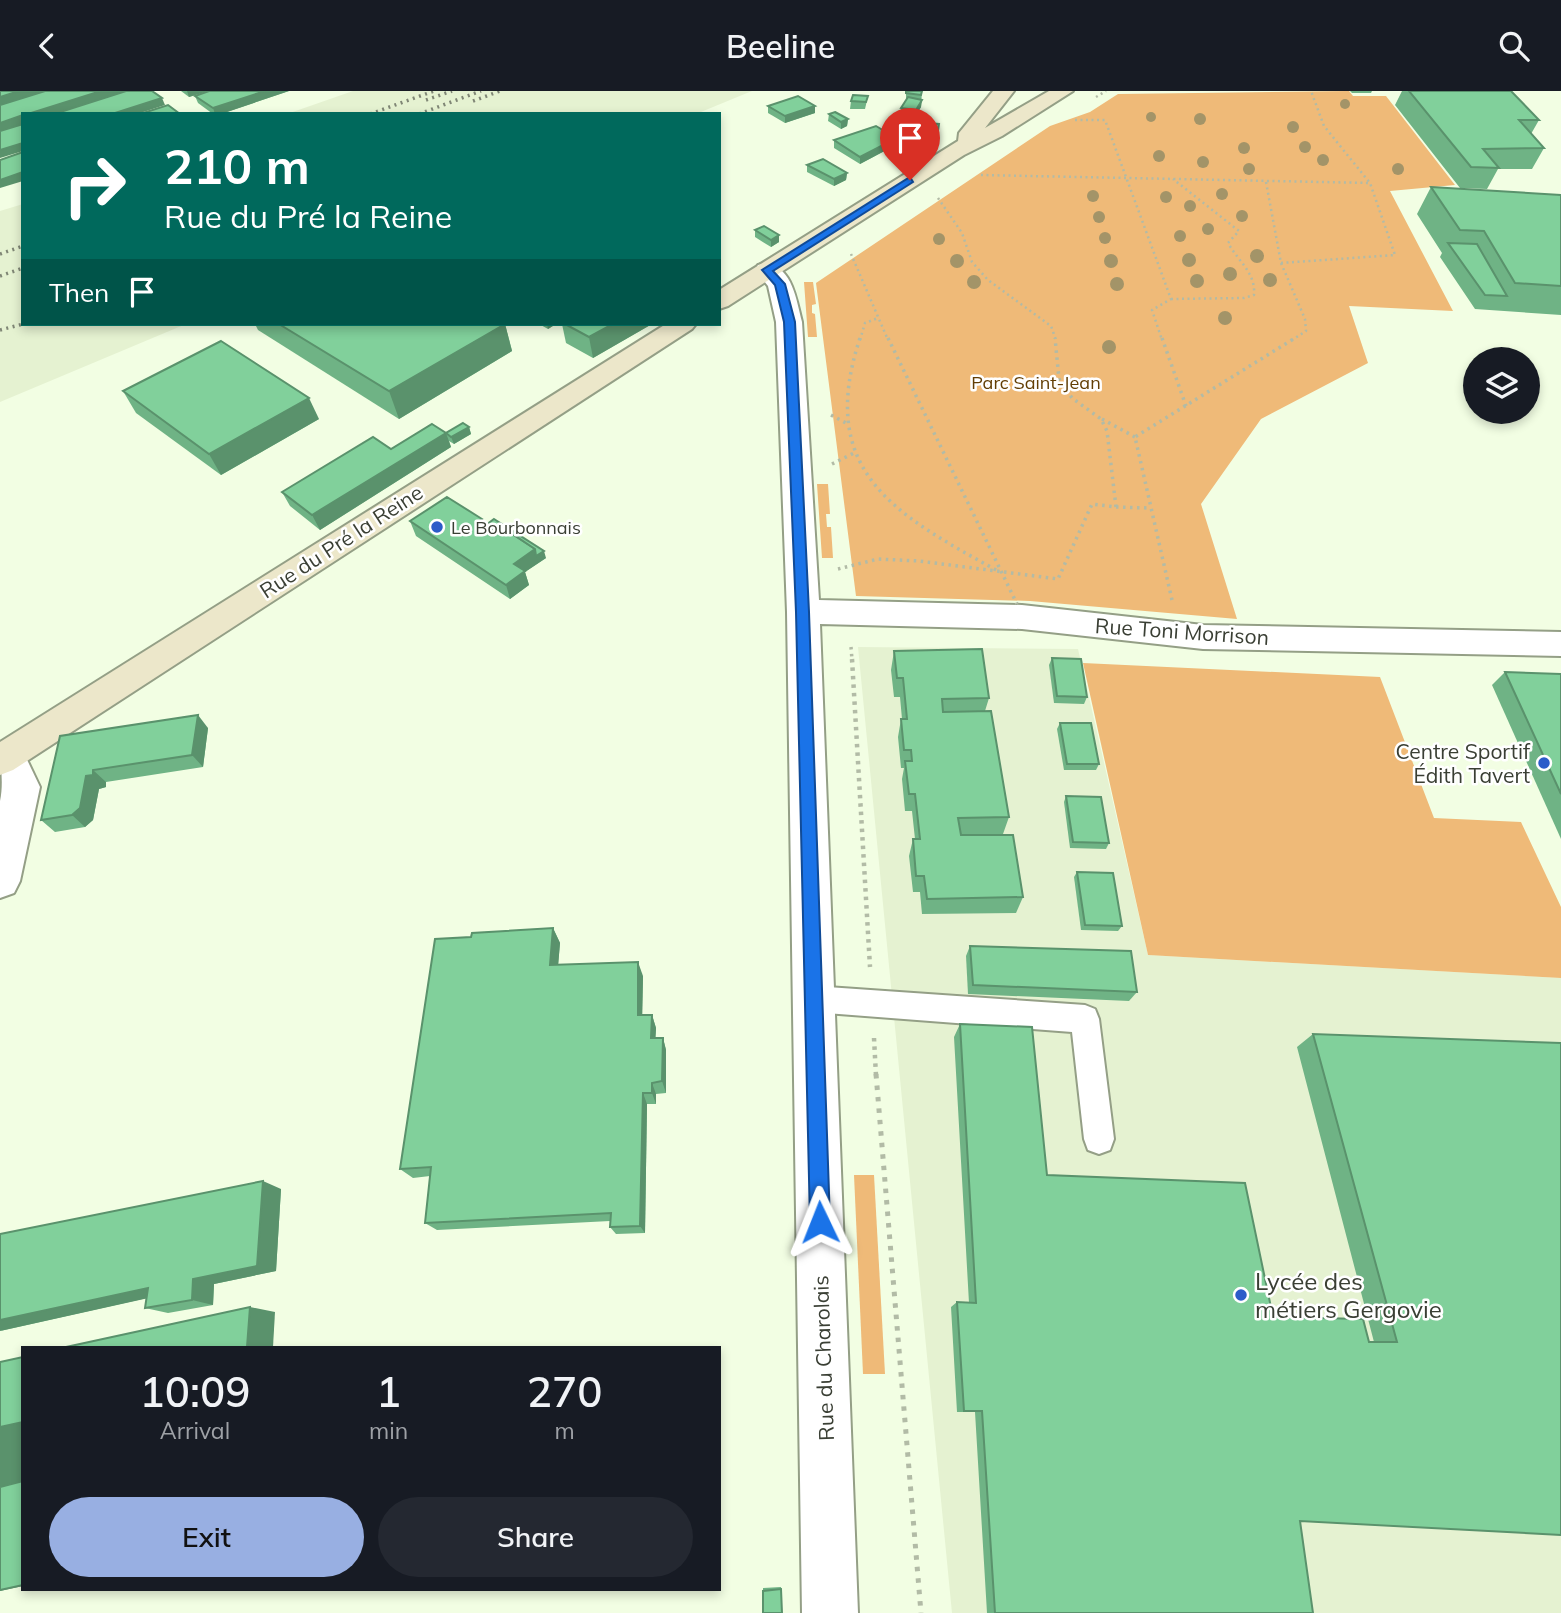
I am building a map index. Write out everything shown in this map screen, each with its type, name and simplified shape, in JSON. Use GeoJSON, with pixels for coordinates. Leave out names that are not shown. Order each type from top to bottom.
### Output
{"type":"FeatureCollection","features":[{"type":"Feature","properties":{"kind":"main road"},"geometry":{"type":"LineString","coordinates":[[956,150],[981,124],[1004,91]]}},
{"type":"Feature","properties":{"kind":"main road"},"geometry":{"type":"LineString","coordinates":[[721,300],[956,150],[995,132],[1063,91]]}},
{"type":"Feature","properties":{"kind":"main road","name":"Rue du Pré la Reine"},"geometry":{"type":"LineString","coordinates":[[4,757],[680,326]]}},
{"type":"Feature","properties":{"kind":"street","name":"Rue du Charolais"},"geometry":{"type":"LineString","coordinates":[[767,270],[780,284],[789,322],[803,612],[831,1613]]}},
{"type":"Feature","properties":{"kind":"street","name":"Rue Toni Morrison"},"geometry":{"type":"LineString","coordinates":[[803,612],[1022,617],[1203,637],[1561,644]]}},
{"type":"Feature","properties":{"kind":"street"},"geometry":{"type":"LineString","coordinates":[[0,881],[22,787],[4,757]]}},
{"type":"Feature","properties":{"kind":"lane"},"geometry":{"type":"LineString","coordinates":[[813,999],[1085,1019],[1099,1139]]}},
{"type":"Feature","properties":{"kind":"path"},"geometry":{"type":"LineString","coordinates":[[1085,103],[1106,91]]}},
{"type":"Feature","properties":{"kind":"path"},"geometry":{"type":"LineString","coordinates":[[1281,263],[1395,254],[1370,183],[1324,125],[1317,99],[1311,91]]}},
{"type":"Feature","properties":{"kind":"path"},"geometry":{"type":"LineString","coordinates":[[1066,120],[1105,120],[1123,177],[1171,299]]}},
{"type":"Feature","properties":{"kind":"path"},"geometry":{"type":"LineString","coordinates":[[985,167],[973,175],[1370,183]]}},
{"type":"Feature","properties":{"kind":"path"},"geometry":{"type":"LineString","coordinates":[[1172,178],[1239,230],[1228,243],[1255,280],[1256,289],[1254,295],[1244,298],[1171,299],[1152,310],[1186,406]]}},
{"type":"Feature","properties":{"kind":"path"},"geometry":{"type":"LineString","coordinates":[[1135,437],[1306,331],[1305,319],[1281,263],[1266,182]]}},
{"type":"Feature","properties":{"kind":"path"},"geometry":{"type":"LineString","coordinates":[[928,204],[938,198],[962,233],[972,262],[988,280],[1051,326],[1058,345],[1059,379],[1072,398],[1101,419],[1135,437]]}},
{"type":"Feature","properties":{"kind":"path"},"geometry":{"type":"LineString","coordinates":[[851,254],[878,318],[1005,574],[1017,604],[1003,604]]}},
{"type":"Feature","properties":{"kind":"path"},"geometry":{"type":"LineString","coordinates":[[878,318],[865,323],[854,349],[847,380],[846,423],[854,453],[871,482],[909,518],[1005,574]]}},
{"type":"Feature","properties":{"kind":"path"},"geometry":{"type":"LineString","coordinates":[[828,413],[846,423]]}},
{"type":"Feature","properties":{"kind":"path"},"geometry":{"type":"LineString","coordinates":[[1101,419],[1110,450],[1116,506]]}},
{"type":"Feature","properties":{"kind":"path"},"geometry":{"type":"LineString","coordinates":[[1135,437],[1149,508],[1174,607]]}},
{"type":"Feature","properties":{"kind":"path"},"geometry":{"type":"LineString","coordinates":[[832,477],[832,464],[854,453]]}},
{"type":"Feature","properties":{"kind":"path"},"geometry":{"type":"LineString","coordinates":[[837,569],[878,559],[967,566],[1005,574],[1058,579],[1092,504],[1149,508]]}},
{"type":"Feature","properties":{"kind":"path"},"geometry":{"type":"LineString","coordinates":[[837,556],[837,569],[842,579]]}},
{"type":"Feature","properties":{"kind":"path"},"geometry":{"type":"LineString","coordinates":[[851,640],[880,1150],[921,1613]]}},
{"type":"Feature","properties":{"kind":"shaded area"},"geometry":{"type":"Polygon","coordinates":[[[353,91],[752,91],[701,112],[293,112],[353,91]]]}},
{"type":"Feature","properties":{"kind":"shaded area"},"geometry":{"type":"Polygon","coordinates":[[[21,205],[21,326],[181,326],[0,402],[0,211],[21,205]]]}},
{"type":"Feature","properties":{"kind":"shaded area","name":"Lycée des métiers Gergovie"},"geometry":{"type":"Polygon","coordinates":[[[858,647],[1078,649],[1148,955],[1561,978],[1561,1613],[952,1613],[858,647]]]}},
{"type":"Feature","properties":{"kind":"green space","name":"Parc Saint-Jean"},"geometry":{"type":"Polygon","coordinates":[[[1349,91],[1353,96],[1386,96],[1455,185],[1390,191],[1453,311],[1349,306],[1368,363],[1261,419],[1201,504],[1237,619],[1030,601],[856,596],[816,283],[1050,126],[1090,112],[1118,94],[1349,91]]]}},
{"type":"Feature","properties":{"kind":"green space"},"geometry":{"type":"Polygon","coordinates":[[[804,282],[813,282],[816,304],[812,305],[812,313],[815,314],[817,337],[808,337],[804,282]]]}},
{"type":"Feature","properties":{"kind":"green space"},"geometry":{"type":"Polygon","coordinates":[[[817,484],[828,484],[830,514],[826,514],[827,527],[831,527],[833,558],[822,558],[817,484]]]}},
{"type":"Feature","properties":{"kind":"green space"},"geometry":{"type":"Polygon","coordinates":[[[1083,663],[1380,677],[1434,818],[1521,822],[1561,907],[1561,978],[1148,955],[1083,663]]]}},
{"type":"Feature","properties":{"kind":"green space"},"geometry":{"type":"Polygon","coordinates":[[[854,1175],[874,1175],[885,1374],[863,1374],[854,1175]]]}},
{"type":"Feature","properties":{"kind":"building"},"geometry":{"type":"Polygon","coordinates":[[[0,91],[19,91],[0,97],[0,91]]]}},
{"type":"Feature","properties":{"kind":"building"},"geometry":{"type":"Polygon","coordinates":[[[45,91],[101,91],[34,112],[21,112],[21,116],[0,123],[0,105],[45,91]]]}},
{"type":"Feature","properties":{"kind":"building"},"geometry":{"type":"Polygon","coordinates":[[[126,91],[152,91],[162,98],[118,112],[60,112],[126,91]]]}},
{"type":"Feature","properties":{"kind":"building"},"geometry":{"type":"Polygon","coordinates":[[[209,91],[265,91],[213,108],[195,96],[209,91]]]}},
{"type":"Feature","properties":{"kind":"building"},"geometry":{"type":"Polygon","coordinates":[[[906,91],[922,91],[921,95],[906,91]]]}},
{"type":"Feature","properties":{"kind":"building"},"geometry":{"type":"Polygon","coordinates":[[[1409,91],[1511,91],[1539,120],[1519,120],[1544,148],[1483,149],[1499,168],[1471,167],[1409,91]]]}},
{"type":"Feature","properties":{"kind":"building"},"geometry":{"type":"Polygon","coordinates":[[[853,95],[868,96],[866,102],[851,101],[853,95]]]}},
{"type":"Feature","properties":{"kind":"building"},"geometry":{"type":"Polygon","coordinates":[[[798,96],[815,106],[785,116],[768,106],[798,96]]]}},
{"type":"Feature","properties":{"kind":"building"},"geometry":{"type":"Polygon","coordinates":[[[908,97],[922,100],[916,110],[901,108],[908,97]]]}},
{"type":"Feature","properties":{"kind":"building"},"geometry":{"type":"Polygon","coordinates":[[[168,105],[177,112],[146,112],[168,105]]]}},
{"type":"Feature","properties":{"kind":"building"},"geometry":{"type":"Polygon","coordinates":[[[835,112],[848,119],[841,122],[829,114],[835,112]]]}},
{"type":"Feature","properties":{"kind":"building"},"geometry":{"type":"Polygon","coordinates":[[[904,112],[921,122],[907,125],[893,116],[904,112]]]}},
{"type":"Feature","properties":{"kind":"building"},"geometry":{"type":"Polygon","coordinates":[[[926,123],[939,124],[938,131],[926,130],[926,123]]]}},
{"type":"Feature","properties":{"kind":"building"},"geometry":{"type":"Polygon","coordinates":[[[21,125],[21,144],[0,150],[0,131],[21,125]]]}},
{"type":"Feature","properties":{"kind":"building"},"geometry":{"type":"Polygon","coordinates":[[[876,126],[891,135],[887,136],[893,140],[860,157],[834,140],[876,126]]]}},
{"type":"Feature","properties":{"kind":"building"},"geometry":{"type":"Polygon","coordinates":[[[21,153],[21,173],[0,180],[0,160],[21,153]]]}},
{"type":"Feature","properties":{"kind":"building"},"geometry":{"type":"Polygon","coordinates":[[[823,159],[847,173],[834,179],[807,165],[823,159]]]}},
{"type":"Feature","properties":{"kind":"building"},"geometry":{"type":"Polygon","coordinates":[[[1431,187],[1561,195],[1561,286],[1515,283],[1484,231],[1460,230],[1431,187]]]}},
{"type":"Feature","properties":{"kind":"building"},"geometry":{"type":"Polygon","coordinates":[[[764,226],[779,235],[771,240],[755,230],[764,226]]]}},
{"type":"Feature","properties":{"kind":"building"},"geometry":{"type":"Polygon","coordinates":[[[1448,243],[1477,244],[1507,296],[1485,295],[1448,243]]]}},
{"type":"Feature","properties":{"kind":"building"},"geometry":{"type":"Polygon","coordinates":[[[282,326],[502,326],[389,391],[282,326]]]}},
{"type":"Feature","properties":{"kind":"building"},"geometry":{"type":"Polygon","coordinates":[[[569,326],[609,326],[589,337],[569,326]]]}},
{"type":"Feature","properties":{"kind":"building"},"geometry":{"type":"Polygon","coordinates":[[[221,341],[309,398],[209,454],[123,391],[221,341]]]}},
{"type":"Feature","properties":{"kind":"building"},"geometry":{"type":"Polygon","coordinates":[[[463,423],[469,427],[451,437],[446,433],[463,423]]]}},
{"type":"Feature","properties":{"kind":"building"},"geometry":{"type":"Polygon","coordinates":[[[432,424],[446,433],[312,515],[282,492],[373,437],[391,449],[432,424]]]}},
{"type":"Feature","properties":{"kind":"building"},"geometry":{"type":"Polygon","coordinates":[[[447,497],[482,519],[476,524],[488,532],[499,525],[535,549],[514,564],[525,571],[506,585],[410,521],[447,497]]]}},
{"type":"Feature","properties":{"kind":"building"},"geometry":{"type":"Polygon","coordinates":[[[494,519],[544,551],[536,556],[535,549],[499,525],[488,532],[482,528],[494,519]]]}},
{"type":"Feature","properties":{"kind":"building"},"geometry":{"type":"Polygon","coordinates":[[[982,649],[989,698],[942,699],[943,712],[991,711],[1009,817],[958,818],[961,835],[1013,835],[1023,897],[927,899],[924,876],[916,876],[913,839],[920,839],[915,794],[909,794],[905,761],[912,761],[911,750],[904,750],[901,719],[907,719],[903,678],[897,678],[894,651],[982,649]]]}},
{"type":"Feature","properties":{"kind":"building"},"geometry":{"type":"Polygon","coordinates":[[[1052,658],[1081,659],[1087,697],[1057,696],[1052,658]]]}},
{"type":"Feature","properties":{"kind":"building"},"geometry":{"type":"Polygon","coordinates":[[[1505,672],[1561,674],[1561,794],[1505,672]]]}},
{"type":"Feature","properties":{"kind":"building"},"geometry":{"type":"Polygon","coordinates":[[[198,715],[192,755],[93,770],[93,775],[86,776],[80,808],[72,815],[41,820],[60,736],[198,715]]]}},
{"type":"Feature","properties":{"kind":"building"},"geometry":{"type":"Polygon","coordinates":[[[1060,723],[1091,723],[1099,764],[1067,764],[1060,723]]]}},
{"type":"Feature","properties":{"kind":"building"},"geometry":{"type":"Polygon","coordinates":[[[1066,796],[1101,797],[1109,843],[1073,842],[1066,796]]]}},
{"type":"Feature","properties":{"kind":"building"},"geometry":{"type":"Polygon","coordinates":[[[1077,872],[1113,873],[1122,926],[1085,925],[1077,872]]]}},
{"type":"Feature","properties":{"kind":"building"},"geometry":{"type":"Polygon","coordinates":[[[553,928],[550,965],[638,962],[638,1015],[652,1015],[651,1038],[663,1038],[662,1081],[652,1083],[652,1093],[643,1093],[640,1226],[610,1227],[611,1213],[425,1223],[431,1167],[400,1169],[435,939],[471,937],[472,933],[553,928]]]}},
{"type":"Feature","properties":{"kind":"building"},"geometry":{"type":"Polygon","coordinates":[[[970,946],[1131,951],[1137,992],[973,985],[970,946]]]}},
{"type":"Feature","properties":{"kind":"building"},"geometry":{"type":"Polygon","coordinates":[[[960,1024],[1032,1027],[1047,1175],[1245,1183],[1273,1317],[1363,1319],[1369,1342],[1397,1342],[1313,1034],[1561,1043],[1561,1535],[1300,1521],[1313,1613],[995,1613],[982,1411],[964,1411],[957,1302],[976,1303],[960,1024]]]}},
{"type":"Feature","properties":{"kind":"building"},"geometry":{"type":"Polygon","coordinates":[[[263,1181],[257,1266],[193,1279],[192,1300],[145,1308],[148,1288],[0,1320],[0,1234],[263,1181]]]}},
{"type":"Feature","properties":{"kind":"building"},"geometry":{"type":"Polygon","coordinates":[[[250,1307],[247,1346],[71,1346],[250,1307]]]}},
{"type":"Feature","properties":{"kind":"building"},"geometry":{"type":"Polygon","coordinates":[[[21,1357],[21,1422],[0,1427],[0,1362],[21,1357]]]}},
{"type":"Feature","properties":{"kind":"building"},"geometry":{"type":"Polygon","coordinates":[[[21,1482],[21,1585],[0,1590],[0,1487],[21,1482]]]}},
{"type":"Feature","properties":{"kind":"building"},"geometry":{"type":"Polygon","coordinates":[[[781,1589],[782,1613],[763,1613],[763,1591],[781,1589]]]}},
{"type":"Feature","properties":{"kind":"railway"},"geometry":{"type":"LineString","coordinates":[[376,112],[434,91]]}},
{"type":"Feature","properties":{"kind":"railway"},"geometry":{"type":"LineString","coordinates":[[426,100],[452,91]]}},
{"type":"Feature","properties":{"kind":"railway"},"geometry":{"type":"LineString","coordinates":[[424,112],[481,91]]}},
{"type":"Feature","properties":{"kind":"railway"},"geometry":{"type":"LineString","coordinates":[[473,101],[500,91]]}},
{"type":"Feature","properties":{"kind":"railway"},"geometry":{"type":"LineString","coordinates":[[0,254],[21,247]]}},
{"type":"Feature","properties":{"kind":"railway"},"geometry":{"type":"LineString","coordinates":[[0,276],[21,269]]}},
{"type":"Feature","properties":{"kind":"railway"},"geometry":{"type":"LineString","coordinates":[[0,330],[21,325]]}},
{"type":"Feature","properties":{"kind":"place","name":"Le Bourbonnais"},"geometry":{"type":"Point","coordinates":[437,527]}},
{"type":"Feature","properties":{"kind":"place","name":"Centre Sportif Édith Tavert"},"geometry":{"type":"Point","coordinates":[1544,763]}},
{"type":"Feature","properties":{"kind":"place","name":"Lycée des métiers Gergovie"},"geometry":{"type":"Point","coordinates":[1241,1295]}},
{"type":"Feature","properties":{"kind":"route"},"geometry":{"type":"LineString","coordinates":[[820,1222],[803,612],[789,322],[780,284],[767,270],[910,180]]}}]}
